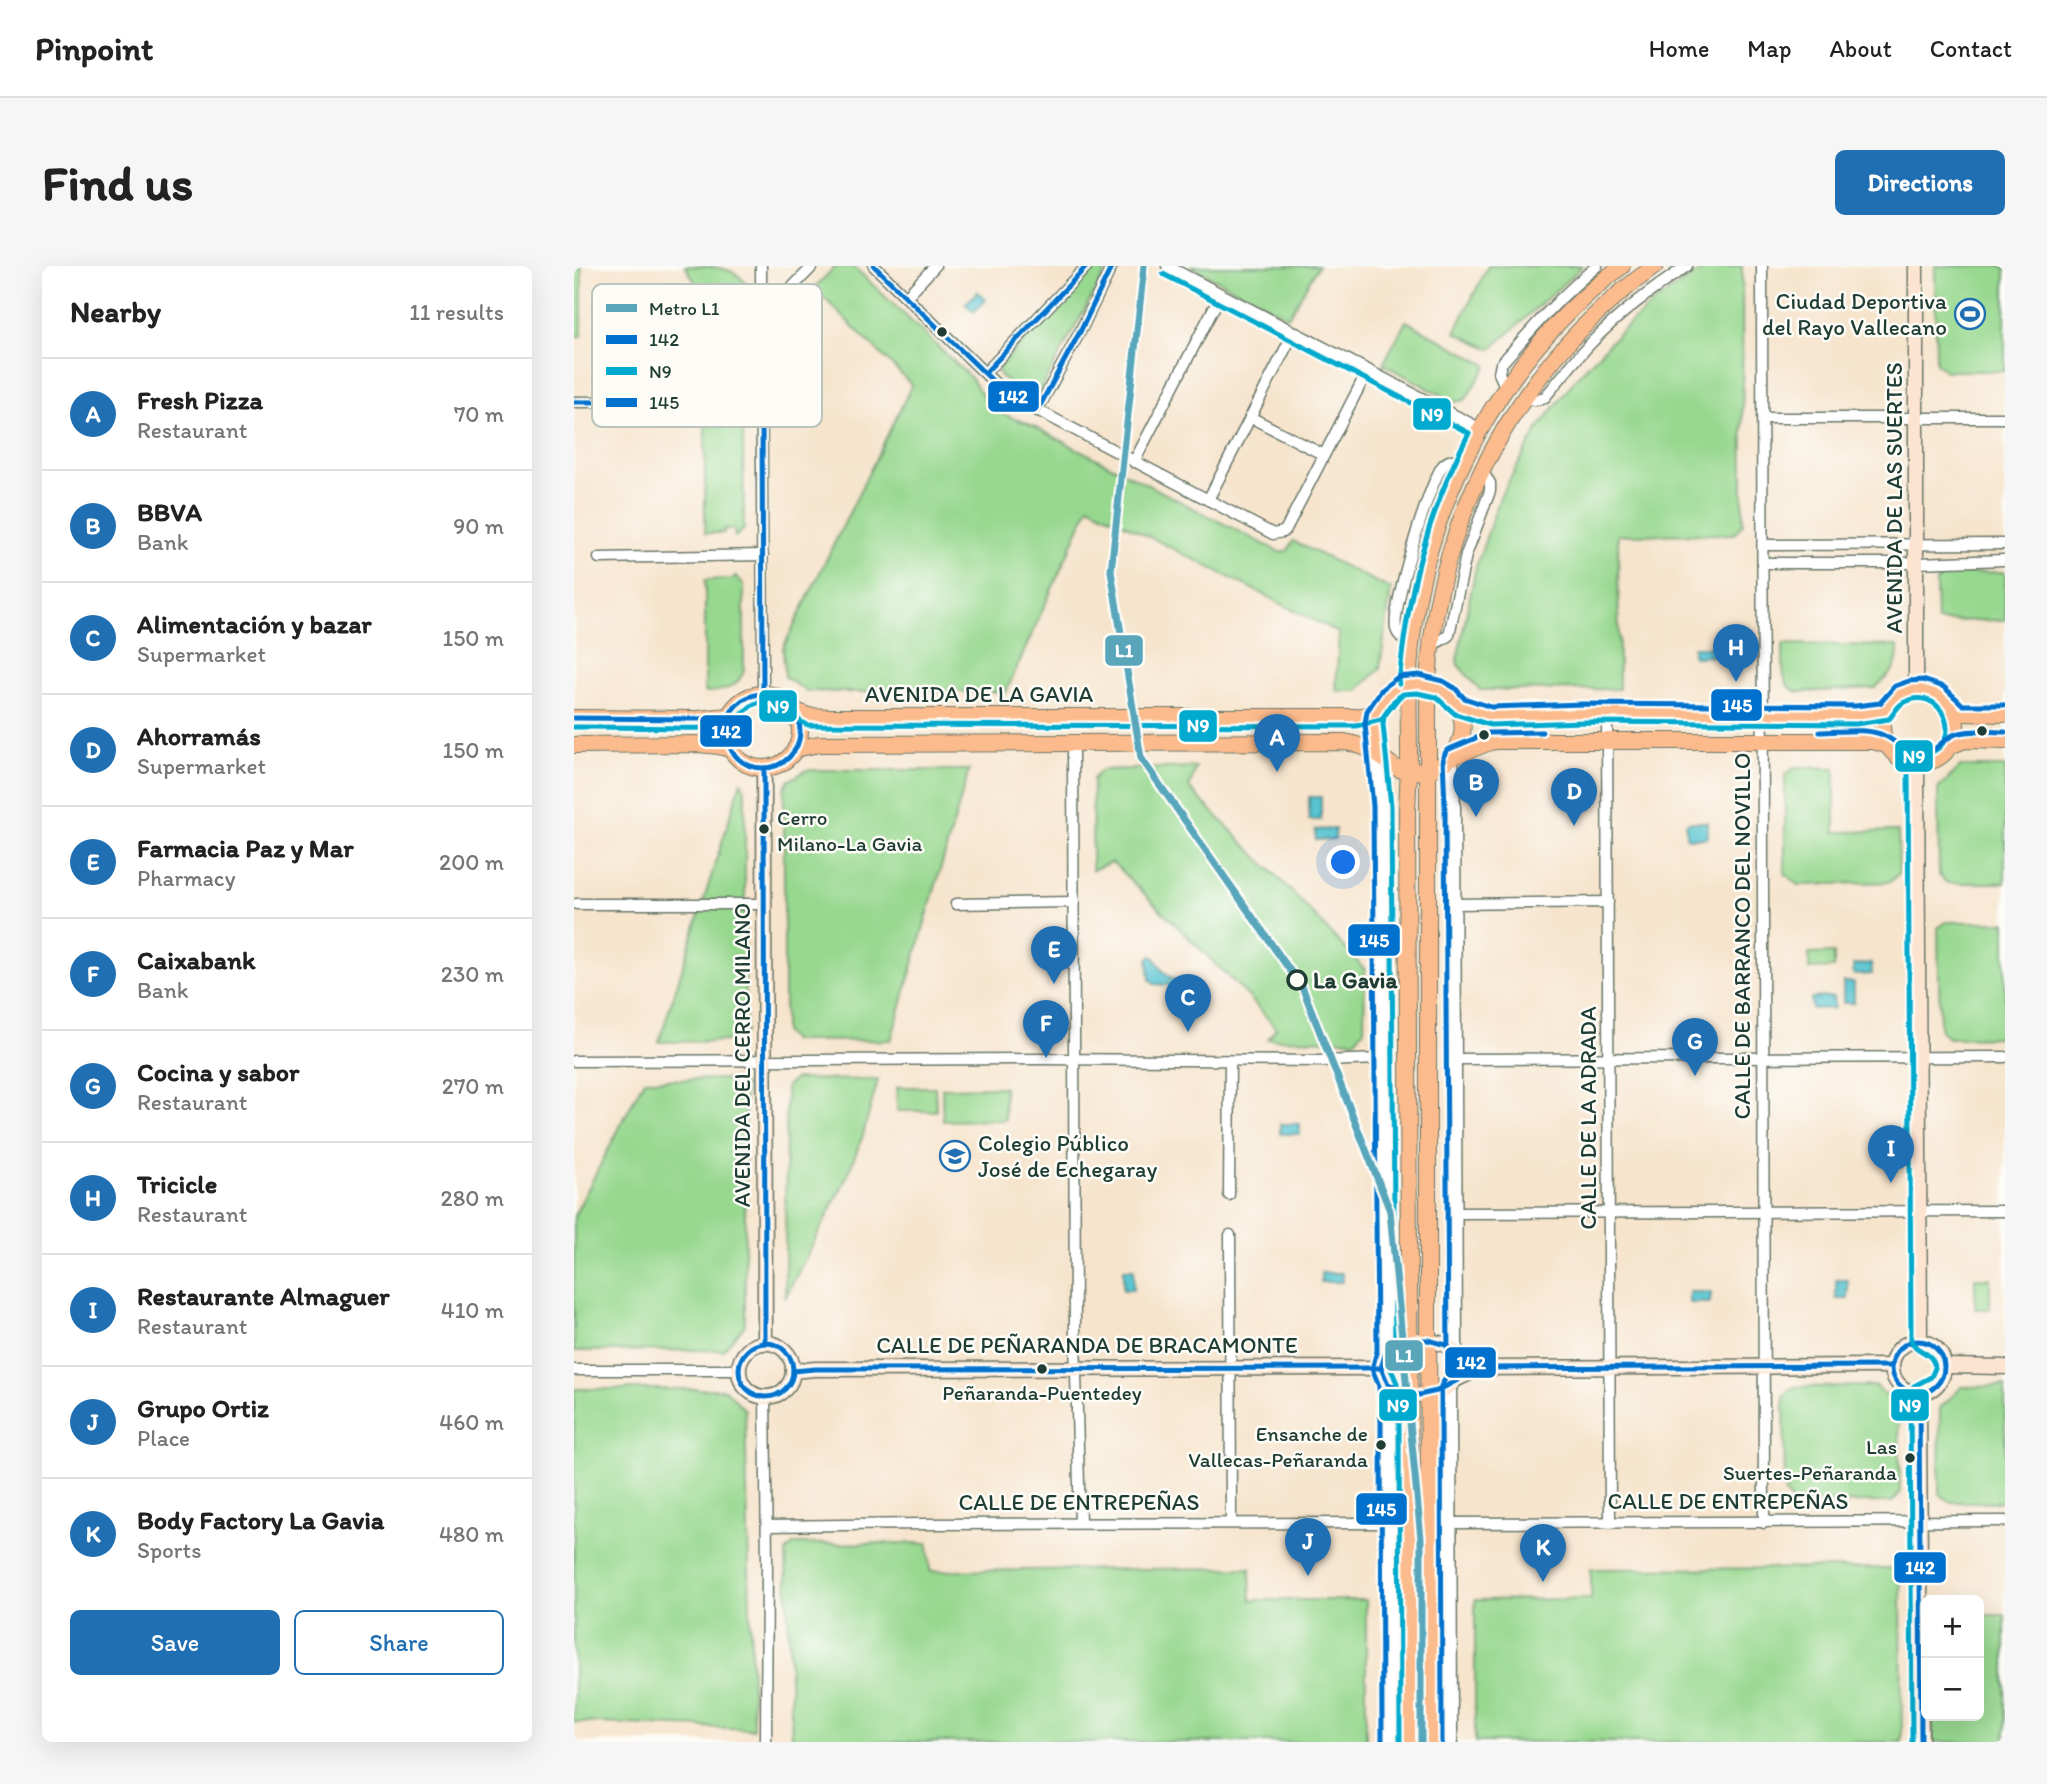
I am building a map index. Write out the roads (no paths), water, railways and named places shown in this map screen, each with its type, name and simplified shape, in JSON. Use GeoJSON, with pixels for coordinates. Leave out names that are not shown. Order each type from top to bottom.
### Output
{"type":"FeatureCollection","features":[{"type":"Feature","properties":{"kind":"main road"},"geometry":{"type":"LineString","coordinates":[[1411,1742],[1407,811],[1411,644],[1419,592],[1436,528],[1465,458],[1481,429],[1530,356],[1592,290],[1622,266]]}},
{"type":"Feature","properties":{"kind":"main road"},"geometry":{"type":"LineString","coordinates":[[1431,1742],[1428,1395],[1430,646],[1438,599],[1452,548],[1481,470],[1522,399],[1580,330],[1620,292],[1654,266]]}},
{"type":"Feature","properties":{"kind":"main road","name":"AVENIDA DE LAS SUERTES"},"geometry":{"type":"LineString","coordinates":[[1916,266],[1916,689]]}},
{"type":"Feature","properties":{"kind":"main road"},"geometry":{"type":"LineString","coordinates":[[1378,754],[1374,736],[1376,713],[1388,695],[1399,686],[1428,685],[1449,695],[1459,706],[1463,734],[1452,757]]}},
{"type":"Feature","properties":{"kind":"main road"},"geometry":{"type":"LineString","coordinates":[[1952,745],[1956,719],[1953,709],[1937,693],[1926,689],[1909,690],[1897,696],[1885,711],[1883,736],[1895,755],[1905,761],[1917,764],[1938,759],[1952,745],[1965,740],[2005,741]]}},
{"type":"Feature","properties":{"kind":"main road"},"geometry":{"type":"LineString","coordinates":[[763,693],[776,696],[794,710],[799,723],[799,736],[795,749],[782,763],[764,768],[751,766],[739,760],[730,749],[725,727],[728,716],[737,703],[751,695],[763,693]]}},
{"type":"Feature","properties":{"kind":"main road"},"geometry":{"type":"LineString","coordinates":[[1459,706],[1490,716],[1856,715],[1885,711]]}},
{"type":"Feature","properties":{"kind":"main road"},"geometry":{"type":"LineString","coordinates":[[1953,709],[1963,713],[2005,714]]}},
{"type":"Feature","properties":{"kind":"main road","name":"AVENIDA DE LA GAVIA"},"geometry":{"type":"LineString","coordinates":[[794,710],[808,716],[1356,716],[1376,713]]}},
{"type":"Feature","properties":{"kind":"main road"},"geometry":{"type":"LineString","coordinates":[[574,718],[698,719],[728,716]]}},
{"type":"Feature","properties":{"kind":"main road"},"geometry":{"type":"LineString","coordinates":[[795,749],[819,744],[1345,742],[1378,754],[1397,769],[1409,771],[1429,770],[1452,757],[1490,742],[1763,740],[1873,741],[1887,745]]}},
{"type":"Feature","properties":{"kind":"main road"},"geometry":{"type":"LineString","coordinates":[[574,745],[698,744],[730,749]]}},
{"type":"Feature","properties":{"kind":"main road"},"geometry":{"type":"LineString","coordinates":[[1917,764],[1920,1340]]}},
{"type":"Feature","properties":{"kind":"main road","name":"AVENIDA DEL CERRO MILANO"},"geometry":{"type":"LineString","coordinates":[[764,768],[765,1343]]}},
{"type":"Feature","properties":{"kind":"main road"},"geometry":{"type":"LineString","coordinates":[[1480,1368],[1446,1345],[1428,1340],[1410,1340],[1386,1352],[1381,1368],[1388,1384],[1409,1394],[1428,1395],[1480,1368],[1891,1366]]}},
{"type":"Feature","properties":{"kind":"main road"},"geometry":{"type":"LineString","coordinates":[[1920,1340],[1937,1349],[1945,1366],[1940,1382],[1927,1392],[1919,1394],[1899,1386],[1893,1377],[1891,1366],[1900,1347],[1920,1340]]}},
{"type":"Feature","properties":{"kind":"main road"},"geometry":{"type":"LineString","coordinates":[[765,1343],[782,1348],[792,1362],[792,1378],[784,1389],[772,1396],[748,1391],[739,1378],[738,1370],[744,1353],[757,1344],[765,1343]]}},
{"type":"Feature","properties":{"kind":"main road"},"geometry":{"type":"LineString","coordinates":[[1453,1383],[1457,1366],[1456,1354]]}},
{"type":"Feature","properties":{"kind":"main road"},"geometry":{"type":"LineString","coordinates":[[1945,1366],[2005,1367]]}},
{"type":"Feature","properties":{"kind":"main road","name":"CALLE DE PEÑARANDA DE BRACAMONTE"},"geometry":{"type":"LineString","coordinates":[[793,1371],[1381,1368]]}},
{"type":"Feature","properties":{"kind":"main road"},"geometry":{"type":"LineString","coordinates":[[1919,1394],[1920,1742]]}},
{"type":"Feature","properties":{"kind":"street"},"geometry":{"type":"LineString","coordinates":[[756,266],[762,266],[762,284]]}},
{"type":"Feature","properties":{"kind":"street"},"geometry":{"type":"LineString","coordinates":[[795,284],[813,266]]}},
{"type":"Feature","properties":{"kind":"street"},"geometry":{"type":"LineString","coordinates":[[874,266],[1000,388],[1037,411],[1273,534],[1286,529],[1368,370]]}},
{"type":"Feature","properties":{"kind":"street"},"geometry":{"type":"LineString","coordinates":[[906,297],[935,266]]}},
{"type":"Feature","properties":{"kind":"street"},"geometry":{"type":"LineString","coordinates":[[985,373],[1087,266]]}},
{"type":"Feature","properties":{"kind":"street"},"geometry":{"type":"LineString","coordinates":[[1037,411],[1112,266]]}},
{"type":"Feature","properties":{"kind":"street"},"geometry":{"type":"LineString","coordinates":[[1167,266],[1481,429]]}},
{"type":"Feature","properties":{"kind":"street"},"geometry":{"type":"LineString","coordinates":[[1506,388],[1499,373],[1502,365],[1536,324],[1597,266]]}},
{"type":"Feature","properties":{"kind":"street"},"geometry":{"type":"LineString","coordinates":[[1522,399],[1536,400],[1545,397],[1590,344],[1615,320],[1687,266]]}},
{"type":"Feature","properties":{"kind":"street","name":"CALLE DE BARRANCO DEL NOVILLO"},"geometry":{"type":"LineString","coordinates":[[1762,266],[1764,1523]]}},
{"type":"Feature","properties":{"kind":"street"},"geometry":{"type":"LineString","coordinates":[[1134,462],[1220,294]]}},
{"type":"Feature","properties":{"kind":"street"},"geometry":{"type":"LineString","coordinates":[[1208,500],[1294,332]]}},
{"type":"Feature","properties":{"kind":"street"},"geometry":{"type":"LineString","coordinates":[[574,402],[592,402]]}},
{"type":"Feature","properties":{"kind":"street"},"geometry":{"type":"LineString","coordinates":[[1250,417],[1324,455]]}},
{"type":"Feature","properties":{"kind":"street"},"geometry":{"type":"LineString","coordinates":[[1763,418],[2005,418]]}},
{"type":"Feature","properties":{"kind":"street"},"geometry":{"type":"LineString","coordinates":[[762,427],[763,693]]}},
{"type":"Feature","properties":{"kind":"street"},"geometry":{"type":"LineString","coordinates":[[1763,545],[2005,544]]}},
{"type":"Feature","properties":{"kind":"street"},"geometry":{"type":"LineString","coordinates":[[599,558],[763,555]]}},
{"type":"Feature","properties":{"kind":"street"},"geometry":{"type":"LineString","coordinates":[[1763,563],[2005,560]]}},
{"type":"Feature","properties":{"kind":"street","name":"CALLE DE LA ADRADA"},"geometry":{"type":"LineString","coordinates":[[1607,714],[1610,1523]]}},
{"type":"Feature","properties":{"kind":"street"},"geometry":{"type":"LineString","coordinates":[[1073,744],[1075,1369],[1080,1524]]}},
{"type":"Feature","properties":{"kind":"street"},"geometry":{"type":"LineString","coordinates":[[1378,754],[1382,806],[1386,1352]]}},
{"type":"Feature","properties":{"kind":"street"},"geometry":{"type":"LineString","coordinates":[[1452,757],[1456,1354]]}},
{"type":"Feature","properties":{"kind":"street"},"geometry":{"type":"LineString","coordinates":[[956,904],[1074,902]]}},
{"type":"Feature","properties":{"kind":"street"},"geometry":{"type":"LineString","coordinates":[[1453,904],[1608,902]]}},
{"type":"Feature","properties":{"kind":"street"},"geometry":{"type":"LineString","coordinates":[[576,904],[764,904]]}},
{"type":"Feature","properties":{"kind":"street"},"geometry":{"type":"LineString","coordinates":[[1455,1059],[2005,1057]]}},
{"type":"Feature","properties":{"kind":"street"},"geometry":{"type":"LineString","coordinates":[[574,1061],[1383,1059]]}},
{"type":"Feature","properties":{"kind":"street"},"geometry":{"type":"LineString","coordinates":[[1229,1195],[1230,1061]]}},
{"type":"Feature","properties":{"kind":"street"},"geometry":{"type":"LineString","coordinates":[[1456,1213],[2005,1211]]}},
{"type":"Feature","properties":{"kind":"street"},"geometry":{"type":"LineString","coordinates":[[1230,1235],[1231,1523]]}},
{"type":"Feature","properties":{"kind":"street"},"geometry":{"type":"LineString","coordinates":[[574,1370],[738,1370]]}},
{"type":"Feature","properties":{"kind":"street"},"geometry":{"type":"LineString","coordinates":[[1451,1742],[1453,1383]]}},
{"type":"Feature","properties":{"kind":"street"},"geometry":{"type":"LineString","coordinates":[[1388,1384],[1391,1742]]}},
{"type":"Feature","properties":{"kind":"street"},"geometry":{"type":"LineString","coordinates":[[765,1396],[766,1742]]}},
{"type":"Feature","properties":{"kind":"street","name":"CALLE DE ENTREPEÑAS"},"geometry":{"type":"LineString","coordinates":[[1451,1523],[2005,1521]]}},
{"type":"Feature","properties":{"kind":"street","name":"CALLE DE ENTREPEÑAS"},"geometry":{"type":"LineString","coordinates":[[767,1526],[1391,1523]]}},
{"type":"Feature","properties":{"kind":"water"},"geometry":{"type":"Polygon","coordinates":[[[978,292],[986,300],[974,312],[965,304],[978,292]]]}},
{"type":"Feature","properties":{"kind":"water"},"geometry":{"type":"Polygon","coordinates":[[[1693,647],[1716,647],[1716,656],[1693,657],[1693,647]]]}},
{"type":"Feature","properties":{"kind":"water"},"geometry":{"type":"Polygon","coordinates":[[[1309,797],[1321,797],[1321,820],[1309,820],[1309,797]]]}},
{"type":"Feature","properties":{"kind":"water"},"geometry":{"type":"Polygon","coordinates":[[[1688,822],[1707,822],[1707,838],[1688,838],[1688,822]]]}},
{"type":"Feature","properties":{"kind":"water"},"geometry":{"type":"Polygon","coordinates":[[[1335,829],[1335,839],[1316,840],[1315,830],[1335,829]]]}},
{"type":"Feature","properties":{"kind":"water"},"geometry":{"type":"Polygon","coordinates":[[[1151,956],[1163,971],[1177,982],[1177,986],[1154,984],[1150,980],[1148,959],[1151,956]]]}},
{"type":"Feature","properties":{"kind":"water"},"geometry":{"type":"Polygon","coordinates":[[[1871,963],[1872,974],[1854,975],[1853,965],[1871,963]]]}},
{"type":"Feature","properties":{"kind":"water"},"geometry":{"type":"Polygon","coordinates":[[[1843,982],[1854,982],[1854,1003],[1843,1003],[1843,982]]]}},
{"type":"Feature","properties":{"kind":"water"},"geometry":{"type":"Polygon","coordinates":[[[1833,997],[1834,1008],[1812,1009],[1811,998],[1833,997]]]}},
{"type":"Feature","properties":{"kind":"water"},"geometry":{"type":"Polygon","coordinates":[[[1280,1124],[1300,1124],[1300,1134],[1280,1134],[1280,1124]]]}},
{"type":"Feature","properties":{"kind":"water"},"geometry":{"type":"Polygon","coordinates":[[[1123,1269],[1134,1269],[1133,1290],[1123,1290],[1123,1269]]]}},
{"type":"Feature","properties":{"kind":"water"},"geometry":{"type":"Polygon","coordinates":[[[1321,1273],[1342,1273],[1342,1282],[1321,1282],[1321,1273]]]}},
{"type":"Feature","properties":{"kind":"water"},"geometry":{"type":"Polygon","coordinates":[[[1836,1280],[1848,1280],[1848,1299],[1836,1299],[1836,1280]]]}},
{"type":"Feature","properties":{"kind":"water"},"geometry":{"type":"Polygon","coordinates":[[[1689,1292],[1711,1292],[1710,1303],[1689,1303],[1689,1292]]]}},
{"type":"Feature","properties":{"kind":"metro line","name":"L1"},"geometry":{"type":"LineString","coordinates":[[1144,266],[1111,571],[1141,758],[1303,989],[1390,1211],[1421,1539],[1421,1742]]}},
{"type":"Feature","properties":{"kind":"place","name":"Ciudad Deportiva del Rayo Vallecano"},"geometry":{"type":"Point","coordinates":[1970,314]}},
{"type":"Feature","properties":{"kind":"place","name":"Tricicle"},"geometry":{"type":"Point","coordinates":[1736,682]}},
{"type":"Feature","properties":{"kind":"place","name":"Fresh Pizza"},"geometry":{"type":"Point","coordinates":[1277,772]}},
{"type":"Feature","properties":{"kind":"place","name":"BBVA"},"geometry":{"type":"Point","coordinates":[1476,817]}},
{"type":"Feature","properties":{"kind":"place","name":"Ahorramás"},"geometry":{"type":"Point","coordinates":[1574,826]}},
{"type":"Feature","properties":{"kind":"place","name":"Cerro Milano-La Gavia"},"geometry":{"type":"Point","coordinates":[764,829]}},
{"type":"Feature","properties":{"kind":"place","name":"La Gavia"},"geometry":{"type":"Point","coordinates":[1297,980]}},
{"type":"Feature","properties":{"kind":"place","name":"Farmacia Paz y Mar"},"geometry":{"type":"Point","coordinates":[1054,984]}},
{"type":"Feature","properties":{"kind":"place","name":"Alimentación y bazar"},"geometry":{"type":"Point","coordinates":[1188,1032]}},
{"type":"Feature","properties":{"kind":"place","name":"Caixabank"},"geometry":{"type":"Point","coordinates":[1046,1058]}},
{"type":"Feature","properties":{"kind":"place","name":"Cocina y sabor"},"geometry":{"type":"Point","coordinates":[1695,1076]}},
{"type":"Feature","properties":{"kind":"place","name":"Colegio Público José de Echegaray"},"geometry":{"type":"Point","coordinates":[955,1156]}},
{"type":"Feature","properties":{"kind":"place","name":"Restaurante Almaguer"},"geometry":{"type":"Point","coordinates":[1891,1183]}},
{"type":"Feature","properties":{"kind":"place","name":"Peñaranda-Puentedey"},"geometry":{"type":"Point","coordinates":[1042,1369]}},
{"type":"Feature","properties":{"kind":"place","name":"Ensanche de Vallecas-Peñaranda"},"geometry":{"type":"Point","coordinates":[1381,1445]}},
{"type":"Feature","properties":{"kind":"place","name":"Las Suertes-Peñaranda"},"geometry":{"type":"Point","coordinates":[1910,1458]}},
{"type":"Feature","properties":{"kind":"place","name":"Grupo Ortiz"},"geometry":{"type":"Point","coordinates":[1308,1576]}},
{"type":"Feature","properties":{"kind":"place","name":"Body Factory La Gavia"},"geometry":{"type":"Point","coordinates":[1543,1582]}}]}
